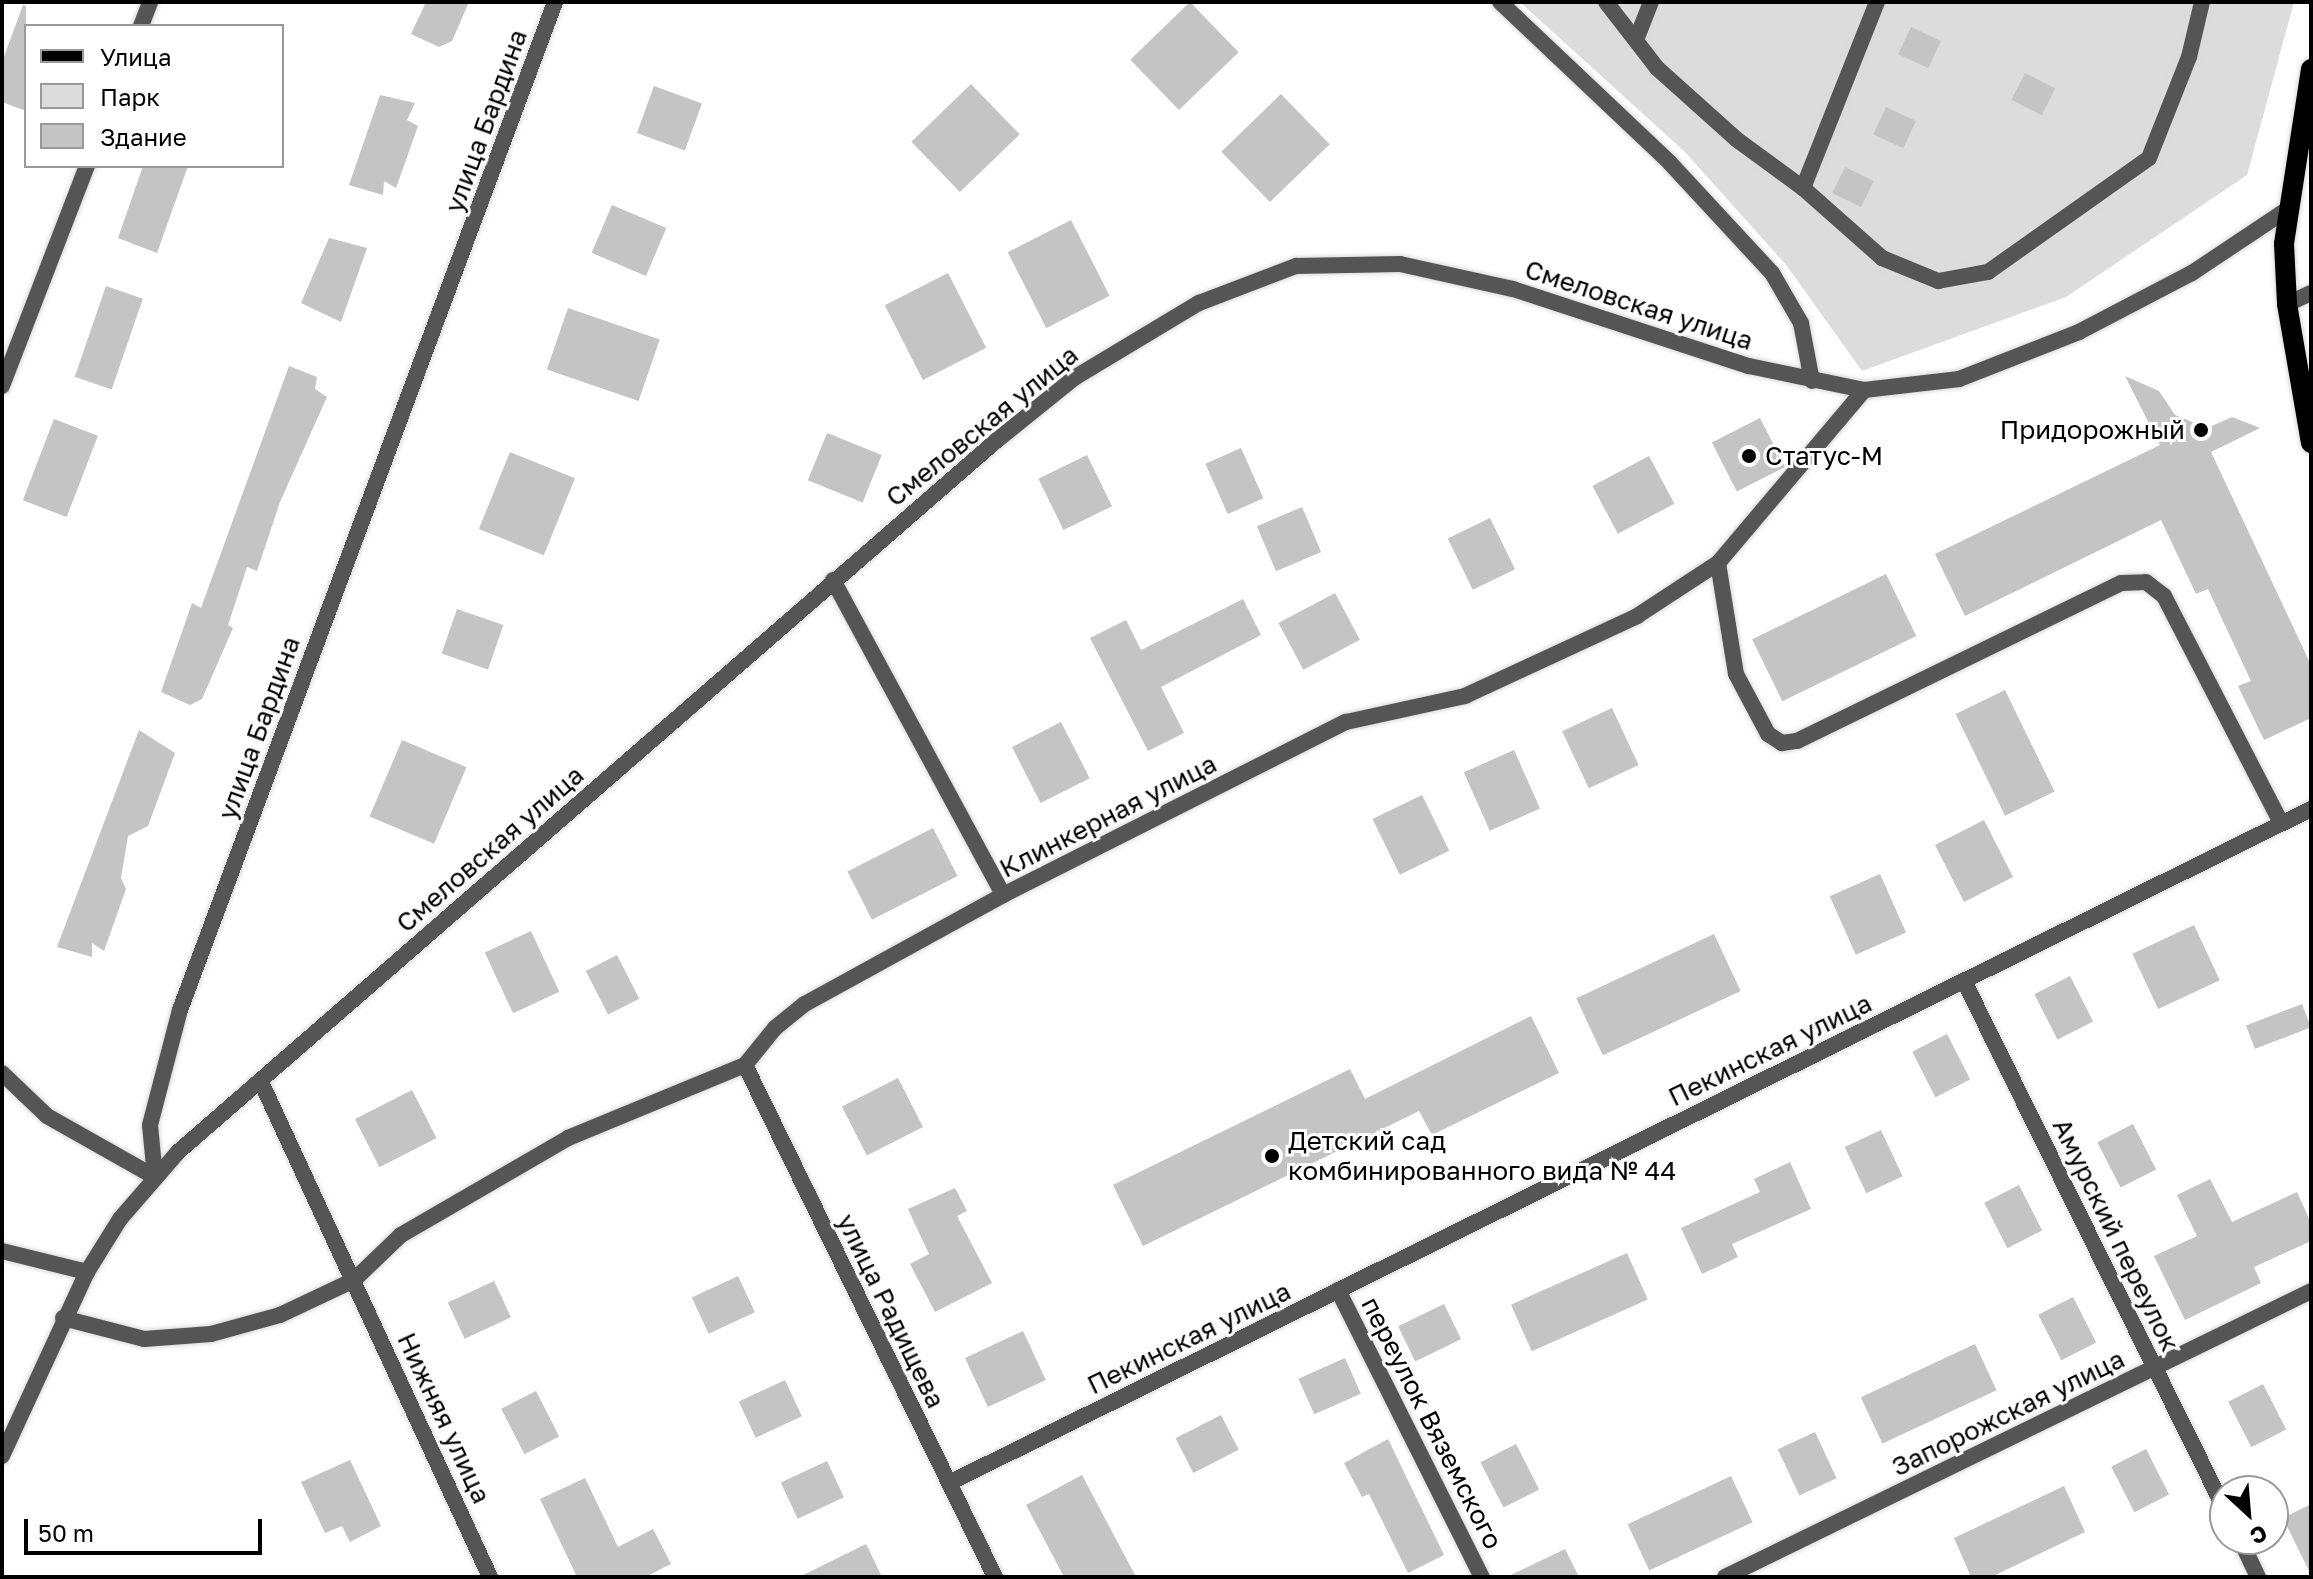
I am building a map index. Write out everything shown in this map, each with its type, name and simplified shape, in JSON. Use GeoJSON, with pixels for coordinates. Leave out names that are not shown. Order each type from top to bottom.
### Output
{"type":"FeatureCollection","features":[{"type":"Feature","properties":{"kind":"main road"},"geometry":{"type":"LineString","coordinates":[[2311,69],[2288,209],[2287,304],[2311,443]]}},
{"type":"Feature","properties":{"kind":"street"},"geometry":{"type":"LineString","coordinates":[[142,24],[150,2]]}},
{"type":"Feature","properties":{"kind":"street","name":"улица Бардина"},"geometry":{"type":"LineString","coordinates":[[155,1177],[150,1125],[180,1010],[555,2]]}},
{"type":"Feature","properties":{"kind":"street"},"geometry":{"type":"LineString","coordinates":[[1500,2],[1670,163],[1772,273],[1801,323],[1812,381]]}},
{"type":"Feature","properties":{"kind":"street"},"geometry":{"type":"LineString","coordinates":[[1606,2],[1657,68],[1736,139],[1803,188],[1882,258],[1938,281],[1988,272],[2149,158],[2189,57],[2202,2]]}},
{"type":"Feature","properties":{"kind":"street"},"geometry":{"type":"LineString","coordinates":[[1636,40],[1651,2]]}},
{"type":"Feature","properties":{"kind":"street"},"geometry":{"type":"LineString","coordinates":[[1803,188],[1877,2]]}},
{"type":"Feature","properties":{"kind":"street"},"geometry":{"type":"LineString","coordinates":[[2,386],[86,168]]}},
{"type":"Feature","properties":{"kind":"street","name":"Смеловская улица"},"geometry":{"type":"LineString","coordinates":[[155,1177],[833,580],[1074,378],[1199,303],[1296,266],[1400,264],[1513,289],[1749,366],[1864,390],[1959,379],[2079,332],[2192,273],[2288,209]]}},
{"type":"Feature","properties":{"kind":"street"},"geometry":{"type":"LineString","coordinates":[[2287,304],[2311,293]]}},
{"type":"Feature","properties":{"kind":"street","name":"Клинкерная улица"},"geometry":{"type":"LineString","coordinates":[[63,1318],[144,1339],[211,1334],[280,1315],[354,1280],[401,1235],[568,1138],[745,1065],[775,1028],[805,1004],[1003,895],[1346,722],[1465,696],[1637,616],[1718,563],[1864,390]]}},
{"type":"Feature","properties":{"kind":"street"},"geometry":{"type":"LineString","coordinates":[[1718,563],[1727,648],[1736,674],[1768,734],[1782,743],[1797,741],[2121,583],[2146,582],[2164,596],[2281,823]]}},
{"type":"Feature","properties":{"kind":"street"},"geometry":{"type":"LineString","coordinates":[[833,580],[1003,895]]}},
{"type":"Feature","properties":{"kind":"street","name":"Пекинская улица"},"geometry":{"type":"LineString","coordinates":[[949,1483],[2311,809]]}},
{"type":"Feature","properties":{"kind":"street","name":"Амурский переулок"},"geometry":{"type":"LineString","coordinates":[[1964,981],[2209,1478]]}},
{"type":"Feature","properties":{"kind":"street","name":"улица Радищева"},"geometry":{"type":"LineString","coordinates":[[745,1065],[995,1577]]}},
{"type":"Feature","properties":{"kind":"street"},"geometry":{"type":"LineString","coordinates":[[2,1073],[47,1116],[155,1177],[120,1219],[87,1272],[63,1318],[2,1456]]}},
{"type":"Feature","properties":{"kind":"street","name":"Нижняя улица"},"geometry":{"type":"LineString","coordinates":[[261,1082],[490,1577]]}},
{"type":"Feature","properties":{"kind":"street"},"geometry":{"type":"LineString","coordinates":[[2,1251],[87,1272]]}},
{"type":"Feature","properties":{"kind":"street","name":"переулок Вяземского"},"geometry":{"type":"LineString","coordinates":[[1338,1290],[1482,1577]]}},
{"type":"Feature","properties":{"kind":"street","name":"Запорожская улица"},"geometry":{"type":"LineString","coordinates":[[1725,1577],[2311,1291]]}},
{"type":"Feature","properties":{"kind":"street"},"geometry":{"type":"LineString","coordinates":[[2248,1555],[2258,1577]]}},
{"type":"Feature","properties":{"kind":"green space"},"geometry":{"type":"Polygon","coordinates":[[[1520,2],[2294,2],[2247,175],[2066,297],[1862,371],[1787,266],[1685,152],[1520,2]]]}},
{"type":"Feature","properties":{"kind":"building"},"geometry":{"type":"Polygon","coordinates":[[[426,2],[469,2],[452,41],[439,47],[411,34],[426,2]]]}},
{"type":"Feature","properties":{"kind":"building"},"geometry":{"type":"Polygon","coordinates":[[[1190,2],[1239,52],[1179,110],[1130,60],[1190,2]]]}},
{"type":"Feature","properties":{"kind":"building"},"geometry":{"type":"Polygon","coordinates":[[[23,5],[26,6],[24,110],[2,102],[2,62],[23,5]]]}},
{"type":"Feature","properties":{"kind":"building"},"geometry":{"type":"Polygon","coordinates":[[[1911,27],[1941,41],[1928,68],[1898,54],[1911,27]]]}},
{"type":"Feature","properties":{"kind":"building"},"geometry":{"type":"Polygon","coordinates":[[[2025,73],[2055,88],[2042,115],[2011,100],[2025,73]]]}},
{"type":"Feature","properties":{"kind":"building"},"geometry":{"type":"Polygon","coordinates":[[[971,84],[1020,134],[960,192],[911,142],[971,84]]]}},
{"type":"Feature","properties":{"kind":"building"},"geometry":{"type":"Polygon","coordinates":[[[654,86],[702,103],[685,150],[637,133],[654,86]]]}},
{"type":"Feature","properties":{"kind":"building"},"geometry":{"type":"Polygon","coordinates":[[[1281,94],[1330,144],[1270,202],[1221,152],[1281,94]]]}},
{"type":"Feature","properties":{"kind":"building"},"geometry":{"type":"Polygon","coordinates":[[[380,95],[415,103],[407,120],[418,126],[396,188],[384,181],[383,195],[349,185],[380,95]]]}},
{"type":"Feature","properties":{"kind":"building"},"geometry":{"type":"Polygon","coordinates":[[[1886,107],[1916,121],[1903,148],[1873,134],[1886,107]]]}},
{"type":"Feature","properties":{"kind":"building"},"geometry":{"type":"Polygon","coordinates":[[[1845,167],[1874,181],[1861,207],[1832,193],[1845,167]]]}},
{"type":"Feature","properties":{"kind":"building"},"geometry":{"type":"Polygon","coordinates":[[[142,168],[187,168],[157,253],[118,238],[142,168]]]}},
{"type":"Feature","properties":{"kind":"building"},"geometry":{"type":"Polygon","coordinates":[[[612,205],[666,228],[646,276],[592,253],[612,205]]]}},
{"type":"Feature","properties":{"kind":"building"},"geometry":{"type":"Polygon","coordinates":[[[1071,220],[1110,296],[1046,328],[1008,252],[1071,220]]]}},
{"type":"Feature","properties":{"kind":"building"},"geometry":{"type":"Polygon","coordinates":[[[329,238],[367,248],[341,322],[301,303],[329,238]]]}},
{"type":"Feature","properties":{"kind":"building"},"geometry":{"type":"Polygon","coordinates":[[[948,273],[986,348],[923,380],[885,305],[948,273]]]}},
{"type":"Feature","properties":{"kind":"building"},"geometry":{"type":"Polygon","coordinates":[[[106,286],[143,299],[112,389],[75,377],[106,286]]]}},
{"type":"Feature","properties":{"kind":"building"},"geometry":{"type":"Polygon","coordinates":[[[568,308],[660,340],[639,401],[547,369],[568,308]]]}},
{"type":"Feature","properties":{"kind":"building"},"geometry":{"type":"Polygon","coordinates":[[[289,366],[317,377],[315,389],[327,397],[280,502],[257,571],[247,567],[228,625],[233,628],[202,699],[190,705],[161,692],[192,603],[201,608],[289,366]]]}},
{"type":"Feature","properties":{"kind":"building"},"geometry":{"type":"Polygon","coordinates":[[[2125,376],[2159,391],[2175,415],[2207,428],[2232,417],[2260,428],[2211,452],[2311,665],[2311,718],[2264,740],[2238,686],[2251,681],[2208,589],[2196,594],[2161,520],[1965,616],[1935,554],[2160,445],[2125,376]]]}},
{"type":"Feature","properties":{"kind":"building","name":"Статус-М"},"geometry":{"type":"Polygon","coordinates":[[[1760,418],[1785,467],[1737,492],[1712,443],[1760,418]]]}},
{"type":"Feature","properties":{"kind":"building"},"geometry":{"type":"Polygon","coordinates":[[[54,419],[98,436],[67,517],[23,500],[54,419]]]}},
{"type":"Feature","properties":{"kind":"building"},"geometry":{"type":"Polygon","coordinates":[[[827,433],[882,455],[863,502],[808,480],[827,433]]]}},
{"type":"Feature","properties":{"kind":"building"},"geometry":{"type":"Polygon","coordinates":[[[1241,448],[1263,498],[1228,514],[1205,464],[1241,448]]]}},
{"type":"Feature","properties":{"kind":"building"},"geometry":{"type":"Polygon","coordinates":[[[510,452],[575,478],[544,555],[479,529],[510,452]]]}},
{"type":"Feature","properties":{"kind":"building"},"geometry":{"type":"Polygon","coordinates":[[[1087,455],[1112,506],[1063,530],[1038,479],[1087,455]]]}},
{"type":"Feature","properties":{"kind":"building"},"geometry":{"type":"Polygon","coordinates":[[[1649,456],[1674,504],[1618,534],[1592,486],[1649,456]]]}},
{"type":"Feature","properties":{"kind":"building"},"geometry":{"type":"Polygon","coordinates":[[[1302,507],[1321,552],[1276,571],[1257,526],[1302,507]]]}},
{"type":"Feature","properties":{"kind":"building"},"geometry":{"type":"Polygon","coordinates":[[[1490,518],[1515,569],[1473,590],[1448,539],[1490,518]]]}},
{"type":"Feature","properties":{"kind":"building"},"geometry":{"type":"Polygon","coordinates":[[[1886,574],[1916,636],[1782,701],[1752,639],[1886,574]]]}},
{"type":"Feature","properties":{"kind":"building"},"geometry":{"type":"Polygon","coordinates":[[[1335,593],[1360,640],[1303,670],[1278,623],[1335,593]]]}},
{"type":"Feature","properties":{"kind":"building"},"geometry":{"type":"Polygon","coordinates":[[[1243,599],[1261,635],[1161,687],[1184,733],[1148,751],[1090,638],[1126,620],[1141,650],[1243,599]]]}},
{"type":"Feature","properties":{"kind":"building"},"geometry":{"type":"Polygon","coordinates":[[[457,609],[503,625],[488,669],[442,653],[457,609]]]}},
{"type":"Feature","properties":{"kind":"building"},"geometry":{"type":"Polygon","coordinates":[[[2005,690],[2055,792],[2005,816],[1956,714],[2005,690]]]}},
{"type":"Feature","properties":{"kind":"building"},"geometry":{"type":"Polygon","coordinates":[[[1612,708],[1639,765],[1589,788],[1562,731],[1612,708]]]}},
{"type":"Feature","properties":{"kind":"building"},"geometry":{"type":"Polygon","coordinates":[[[1061,722],[1090,778],[1041,803],[1012,747],[1061,722]]]}},
{"type":"Feature","properties":{"kind":"building"},"geometry":{"type":"Polygon","coordinates":[[[139,730],[175,753],[148,826],[128,836],[121,878],[126,889],[104,951],[92,943],[92,957],[57,947],[139,730]]]}},
{"type":"Feature","properties":{"kind":"building"},"geometry":{"type":"Polygon","coordinates":[[[402,740],[466,767],[434,844],[370,816],[402,740]]]}},
{"type":"Feature","properties":{"kind":"building"},"geometry":{"type":"Polygon","coordinates":[[[1514,750],[1540,808],[1490,831],[1464,772],[1514,750]]]}},
{"type":"Feature","properties":{"kind":"building"},"geometry":{"type":"Polygon","coordinates":[[[1422,795],[1449,851],[1400,875],[1373,819],[1422,795]]]}},
{"type":"Feature","properties":{"kind":"building"},"geometry":{"type":"Polygon","coordinates":[[[1984,820],[2013,877],[1964,902],[1935,845],[1984,820]]]}},
{"type":"Feature","properties":{"kind":"building"},"geometry":{"type":"Polygon","coordinates":[[[933,828],[958,876],[872,920],[847,872],[933,828]]]}},
{"type":"Feature","properties":{"kind":"building"},"geometry":{"type":"Polygon","coordinates":[[[1880,874],[1906,932],[1856,955],[1830,896],[1880,874]]]}},
{"type":"Feature","properties":{"kind":"building"},"geometry":{"type":"Polygon","coordinates":[[[2194,925],[2220,980],[2158,1009],[2132,954],[2194,925]]]}},
{"type":"Feature","properties":{"kind":"building"},"geometry":{"type":"Polygon","coordinates":[[[531,931],[559,992],[513,1013],[485,953],[531,931]]]}},
{"type":"Feature","properties":{"kind":"building"},"geometry":{"type":"Polygon","coordinates":[[[1714,934],[1741,991],[1603,1055],[1576,998],[1714,934]]]}},
{"type":"Feature","properties":{"kind":"building"},"geometry":{"type":"Polygon","coordinates":[[[617,955],[639,999],[608,1015],[586,971],[617,955]]]}},
{"type":"Feature","properties":{"kind":"building"},"geometry":{"type":"Polygon","coordinates":[[[2070,976],[2093,1021],[2058,1040],[2034,994],[2070,976]]]}},
{"type":"Feature","properties":{"kind":"building"},"geometry":{"type":"Polygon","coordinates":[[[2302,1004],[2311,1027],[2255,1049],[2246,1026],[2302,1004]]]}},
{"type":"Feature","properties":{"kind":"building"},"geometry":{"type":"Polygon","coordinates":[[[1531,1016],[1559,1073],[1432,1135],[1419,1111],[1143,1246],[1113,1185],[1350,1069],[1365,1099],[1531,1016]]]}},
{"type":"Feature","properties":{"kind":"building"},"geometry":{"type":"Polygon","coordinates":[[[1947,1034],[1970,1079],[1935,1097],[1912,1052],[1947,1034]]]}},
{"type":"Feature","properties":{"kind":"building"},"geometry":{"type":"Polygon","coordinates":[[[898,1078],[923,1127],[867,1156],[842,1107],[898,1078]]]}},
{"type":"Feature","properties":{"kind":"building"},"geometry":{"type":"Polygon","coordinates":[[[412,1090],[437,1138],[379,1167],[355,1119],[412,1090]]]}},
{"type":"Feature","properties":{"kind":"building"},"geometry":{"type":"Polygon","coordinates":[[[2133,1124],[2156,1169],[2121,1188],[2097,1142],[2133,1124]]]}},
{"type":"Feature","properties":{"kind":"building"},"geometry":{"type":"Polygon","coordinates":[[[1881,1130],[1903,1176],[1866,1193],[1845,1147],[1881,1130]]]}},
{"type":"Feature","properties":{"kind":"building"},"geometry":{"type":"Polygon","coordinates":[[[1790,1162],[1811,1209],[1732,1244],[1738,1257],[1702,1274],[1681,1228],[1760,1192],[1754,1179],[1790,1162]]]}},
{"type":"Feature","properties":{"kind":"building"},"geometry":{"type":"Polygon","coordinates":[[[2210,1179],[2232,1222],[2297,1192],[2311,1223],[2311,1241],[2254,1267],[2261,1283],[2185,1320],[2154,1256],[2197,1236],[2177,1195],[2210,1179]]]}},
{"type":"Feature","properties":{"kind":"building"},"geometry":{"type":"Polygon","coordinates":[[[2019,1185],[2042,1230],[2007,1248],[1984,1203],[2019,1185]]]}},
{"type":"Feature","properties":{"kind":"building"},"geometry":{"type":"Polygon","coordinates":[[[955,1188],[967,1211],[957,1216],[992,1283],[935,1312],[910,1264],[929,1254],[908,1209],[955,1188]]]}},
{"type":"Feature","properties":{"kind":"building"},"geometry":{"type":"Polygon","coordinates":[[[1627,1253],[1648,1300],[1532,1351],[1511,1305],[1627,1253]]]}},
{"type":"Feature","properties":{"kind":"building"},"geometry":{"type":"Polygon","coordinates":[[[738,1276],[755,1312],[709,1334],[692,1298],[738,1276]]]}},
{"type":"Feature","properties":{"kind":"building"},"geometry":{"type":"Polygon","coordinates":[[[494,1281],[511,1317],[465,1339],[448,1303],[494,1281]]]}},
{"type":"Feature","properties":{"kind":"building"},"geometry":{"type":"Polygon","coordinates":[[[2073,1297],[2096,1342],[2061,1360],[2038,1315],[2073,1297]]]}},
{"type":"Feature","properties":{"kind":"building"},"geometry":{"type":"Polygon","coordinates":[[[1444,1304],[1461,1339],[1415,1361],[1398,1326],[1444,1304]]]}},
{"type":"Feature","properties":{"kind":"building"},"geometry":{"type":"Polygon","coordinates":[[[1023,1331],[1046,1380],[988,1407],[965,1358],[1023,1331]]]}},
{"type":"Feature","properties":{"kind":"building"},"geometry":{"type":"Polygon","coordinates":[[[1975,1344],[1997,1390],[1882,1443],[1861,1397],[1975,1344]]]}},
{"type":"Feature","properties":{"kind":"building"},"geometry":{"type":"Polygon","coordinates":[[[1345,1358],[1361,1394],[1314,1414],[1298,1379],[1345,1358]]]}},
{"type":"Feature","properties":{"kind":"building"},"geometry":{"type":"Polygon","coordinates":[[[785,1380],[802,1416],[756,1438],[739,1402],[785,1380]]]}},
{"type":"Feature","properties":{"kind":"building"},"geometry":{"type":"Polygon","coordinates":[[[2263,1384],[2286,1429],[2251,1447],[2228,1402],[2263,1384]]]}},
{"type":"Feature","properties":{"kind":"building"},"geometry":{"type":"Polygon","coordinates":[[[536,1391],[559,1436],[524,1454],[501,1409],[536,1391]]]}},
{"type":"Feature","properties":{"kind":"building"},"geometry":{"type":"Polygon","coordinates":[[[1221,1415],[1239,1450],[1193,1473],[1176,1438],[1221,1415]]]}},
{"type":"Feature","properties":{"kind":"building"},"geometry":{"type":"Polygon","coordinates":[[[1815,1432],[1837,1478],[1799,1496],[1778,1449],[1815,1432]]]}},
{"type":"Feature","properties":{"kind":"building"},"geometry":{"type":"Polygon","coordinates":[[[1388,1439],[1444,1555],[1408,1573],[1369,1494],[1362,1497],[1344,1463],[1388,1439]]]}},
{"type":"Feature","properties":{"kind":"building"},"geometry":{"type":"Polygon","coordinates":[[[1516,1444],[1539,1489],[1504,1508],[1480,1462],[1516,1444]]]}},
{"type":"Feature","properties":{"kind":"building"},"geometry":{"type":"Polygon","coordinates":[[[2146,1449],[2169,1494],[2134,1512],[2111,1467],[2146,1449]]]}},
{"type":"Feature","properties":{"kind":"building"},"geometry":{"type":"Polygon","coordinates":[[[350,1460],[381,1526],[350,1542],[342,1526],[325,1533],[301,1482],[350,1460]]]}},
{"type":"Feature","properties":{"kind":"building"},"geometry":{"type":"Polygon","coordinates":[[[827,1461],[844,1497],[798,1519],[781,1483],[827,1461]]]}},
{"type":"Feature","properties":{"kind":"building"},"geometry":{"type":"Polygon","coordinates":[[[1082,1475],[1136,1577],[1064,1577],[1026,1505],[1082,1475]]]}},
{"type":"Feature","properties":{"kind":"building"},"geometry":{"type":"Polygon","coordinates":[[[1731,1476],[1753,1522],[1649,1570],[1628,1524],[1731,1476]]]}},
{"type":"Feature","properties":{"kind":"building"},"geometry":{"type":"Polygon","coordinates":[[[585,1478],[618,1547],[653,1529],[671,1564],[645,1577],[577,1577],[540,1499],[585,1478]]]}},
{"type":"Feature","properties":{"kind":"building"},"geometry":{"type":"Polygon","coordinates":[[[2064,1486],[2085,1532],[1991,1577],[1971,1577],[1954,1538],[2064,1486]]]}},
{"type":"Feature","properties":{"kind":"building"},"geometry":{"type":"Polygon","coordinates":[[[2311,1504],[2311,1575],[2289,1530],[2289,1515],[2311,1504]]]}},
{"type":"Feature","properties":{"kind":"building"},"geometry":{"type":"Polygon","coordinates":[[[866,1544],[882,1577],[799,1577],[866,1544]]]}},
{"type":"Feature","properties":{"kind":"building"},"geometry":{"type":"Polygon","coordinates":[[[1565,1549],[1579,1577],[1507,1577],[1565,1549]]]}},
{"type":"Feature","properties":{"kind":"place","name":"Придорожный"},"geometry":{"type":"Point","coordinates":[2201,430]}},
{"type":"Feature","properties":{"kind":"place","name":"Статус-М"},"geometry":{"type":"Point","coordinates":[1749,456]}},
{"type":"Feature","properties":{"kind":"place","name":"Детский сад комбинированного вида № 44"},"geometry":{"type":"Point","coordinates":[1272,1156]}}]}
